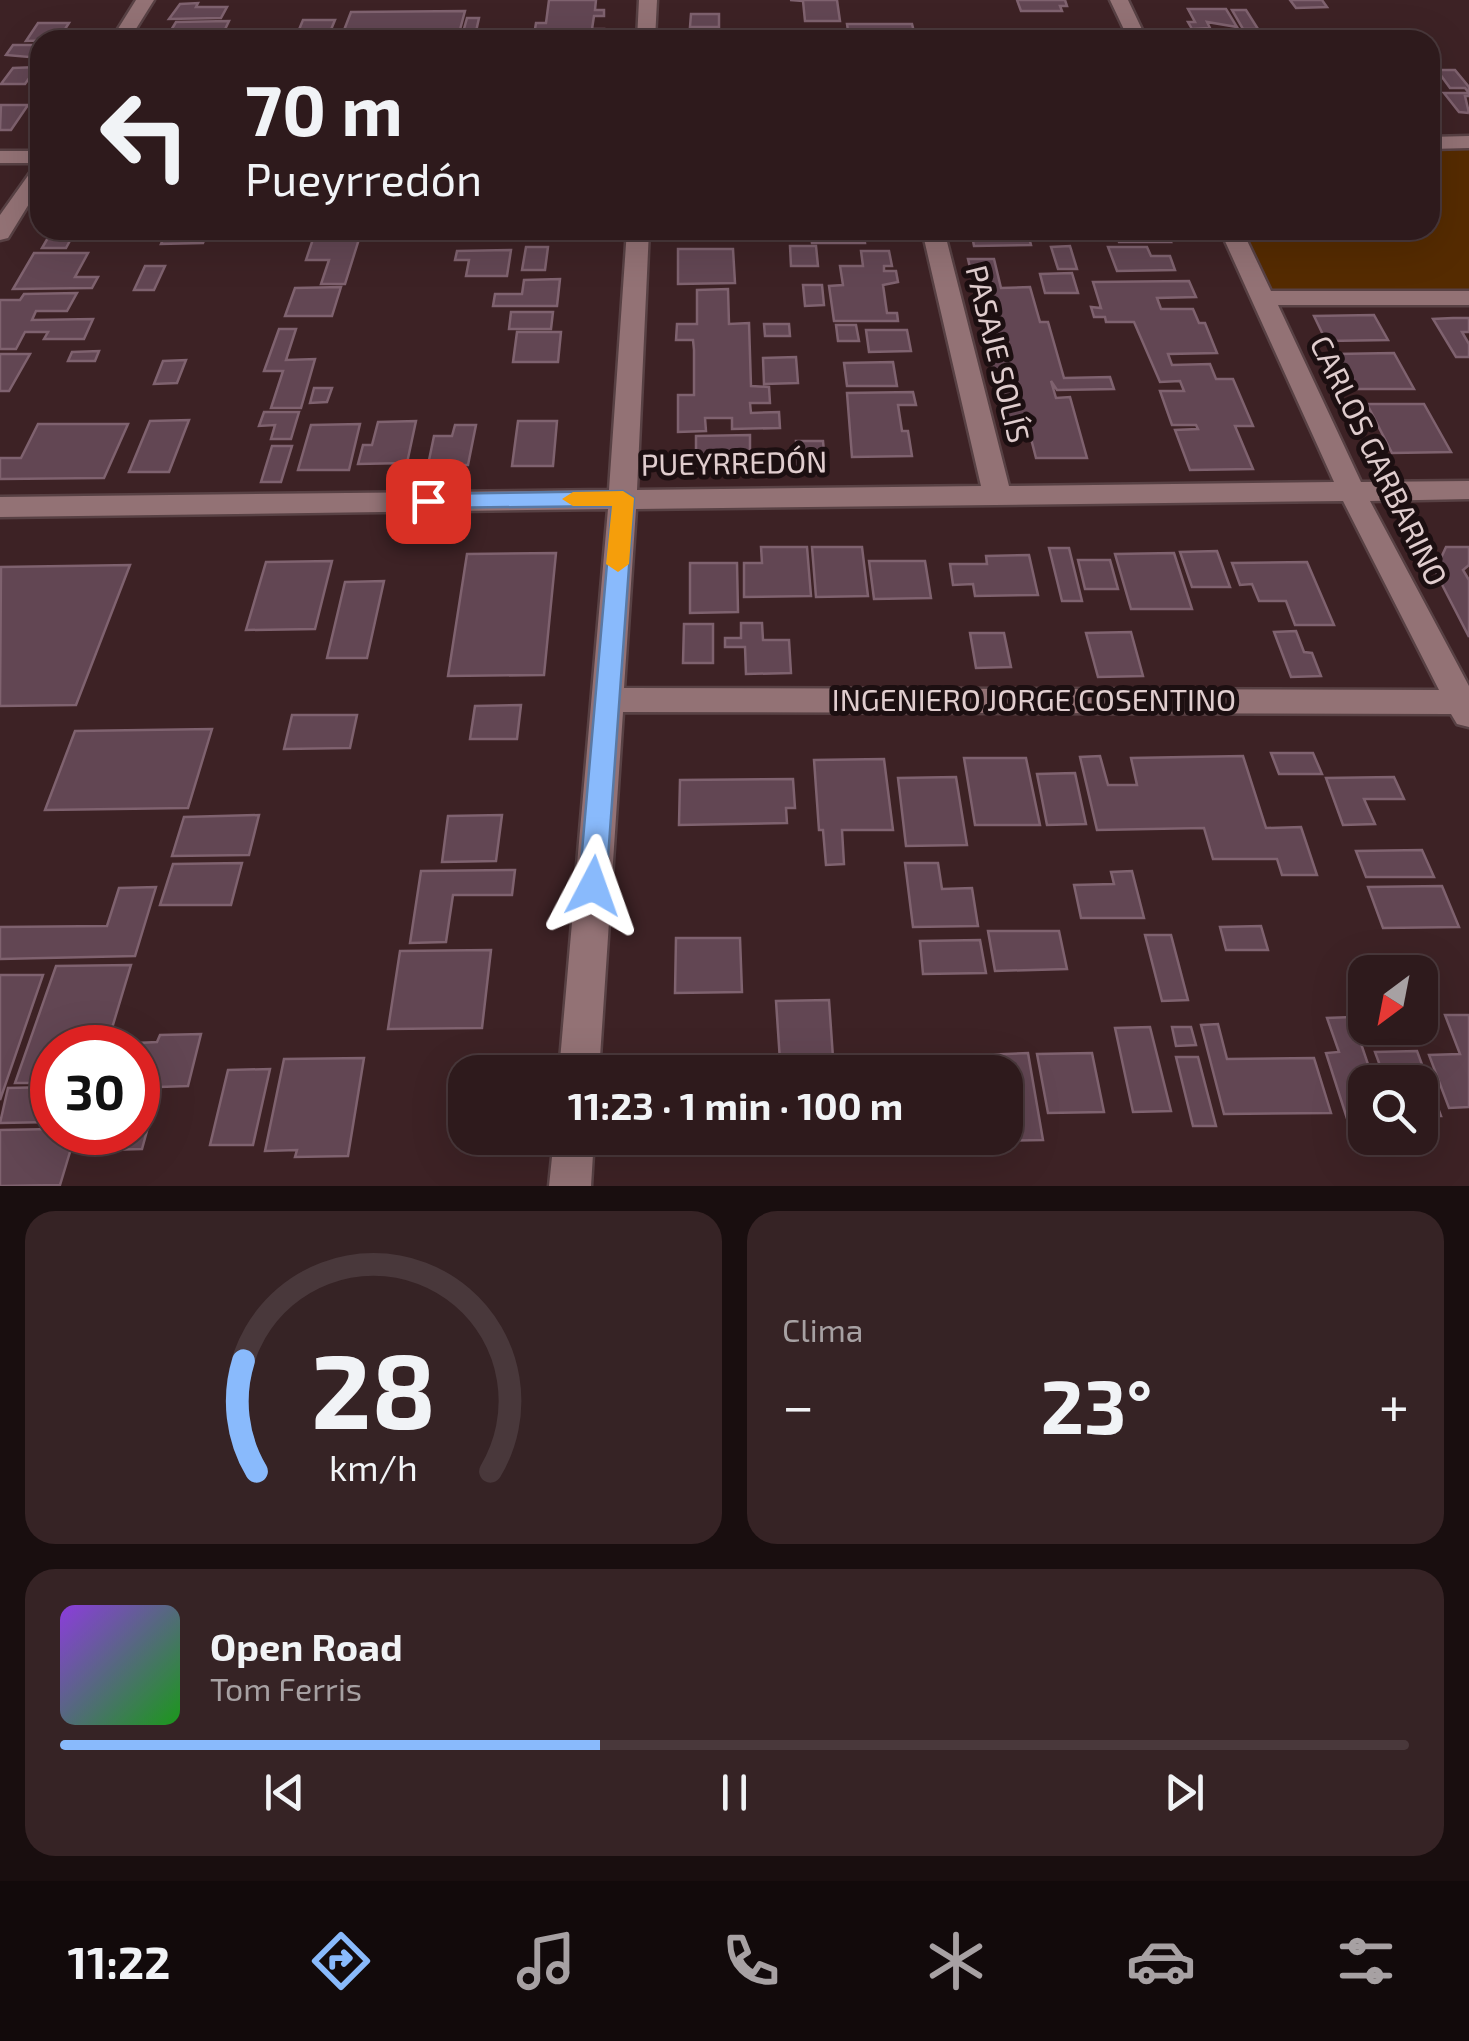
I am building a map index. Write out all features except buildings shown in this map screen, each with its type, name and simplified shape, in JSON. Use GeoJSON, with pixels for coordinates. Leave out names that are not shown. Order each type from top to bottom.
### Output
{"type":"FeatureCollection","features":[{"type":"Feature","properties":{"kind":"street"},"geometry":{"type":"LineString","coordinates":[[126,30],[145,0]]}},
{"type":"Feature","properties":{"kind":"street"},"geometry":{"type":"LineString","coordinates":[[646,30],[648,0]]}},
{"type":"Feature","properties":{"kind":"street"},"geometry":{"type":"LineString","coordinates":[[1119,0],[1133,30]]}},
{"type":"Feature","properties":{"kind":"street"},"geometry":{"type":"LineString","coordinates":[[1440,143],[1469,142]]}},
{"type":"Feature","properties":{"kind":"street"},"geometry":{"type":"LineString","coordinates":[[0,158],[30,157]]}},
{"type":"Feature","properties":{"kind":"street"},"geometry":{"type":"LineString","coordinates":[[0,233],[30,185]]}},
{"type":"Feature","properties":{"kind":"street"},"geometry":{"type":"LineString","coordinates":[[580,1055],[623,498],[637,240]]}},
{"type":"Feature","properties":{"kind":"street","name":"PASAJE SOLÍS"},"geometry":{"type":"LineString","coordinates":[[935,240],[998,493]]}},
{"type":"Feature","properties":{"kind":"street","name":"CARLOS GARBARINO"},"geometry":{"type":"LineString","coordinates":[[1236,240],[1352,492],[1465,710]]}},
{"type":"Feature","properties":{"kind":"street"},"geometry":{"type":"LineString","coordinates":[[1264,298],[1469,298]]}},
{"type":"Feature","properties":{"kind":"street","name":"PUEYRREDÓN"},"geometry":{"type":"LineString","coordinates":[[0,507],[1469,490]]}},
{"type":"Feature","properties":{"kind":"street","name":"INGENIERO JORGE COSENTINO"},"geometry":{"type":"LineString","coordinates":[[606,700],[1465,710]]}},
{"type":"Feature","properties":{"kind":"street"},"geometry":{"type":"LineString","coordinates":[[570,1186],[573,1155]]}},
{"type":"Feature","properties":{"kind":"shaded area"},"geometry":{"type":"Polygon","coordinates":[[[1469,142],[1469,296],[1265,298],[1236,240],[1440,240],[1440,143],[1469,142]]]}},
{"type":"Feature","properties":{"kind":"slow traffic"},"geometry":{"type":"LineString","coordinates":[[573,499],[623,498],[618,564]]}},
{"type":"Feature","properties":{"kind":"route"},"geometry":{"type":"LineString","coordinates":[[428,501],[623,498],[593,886]]}}]}
